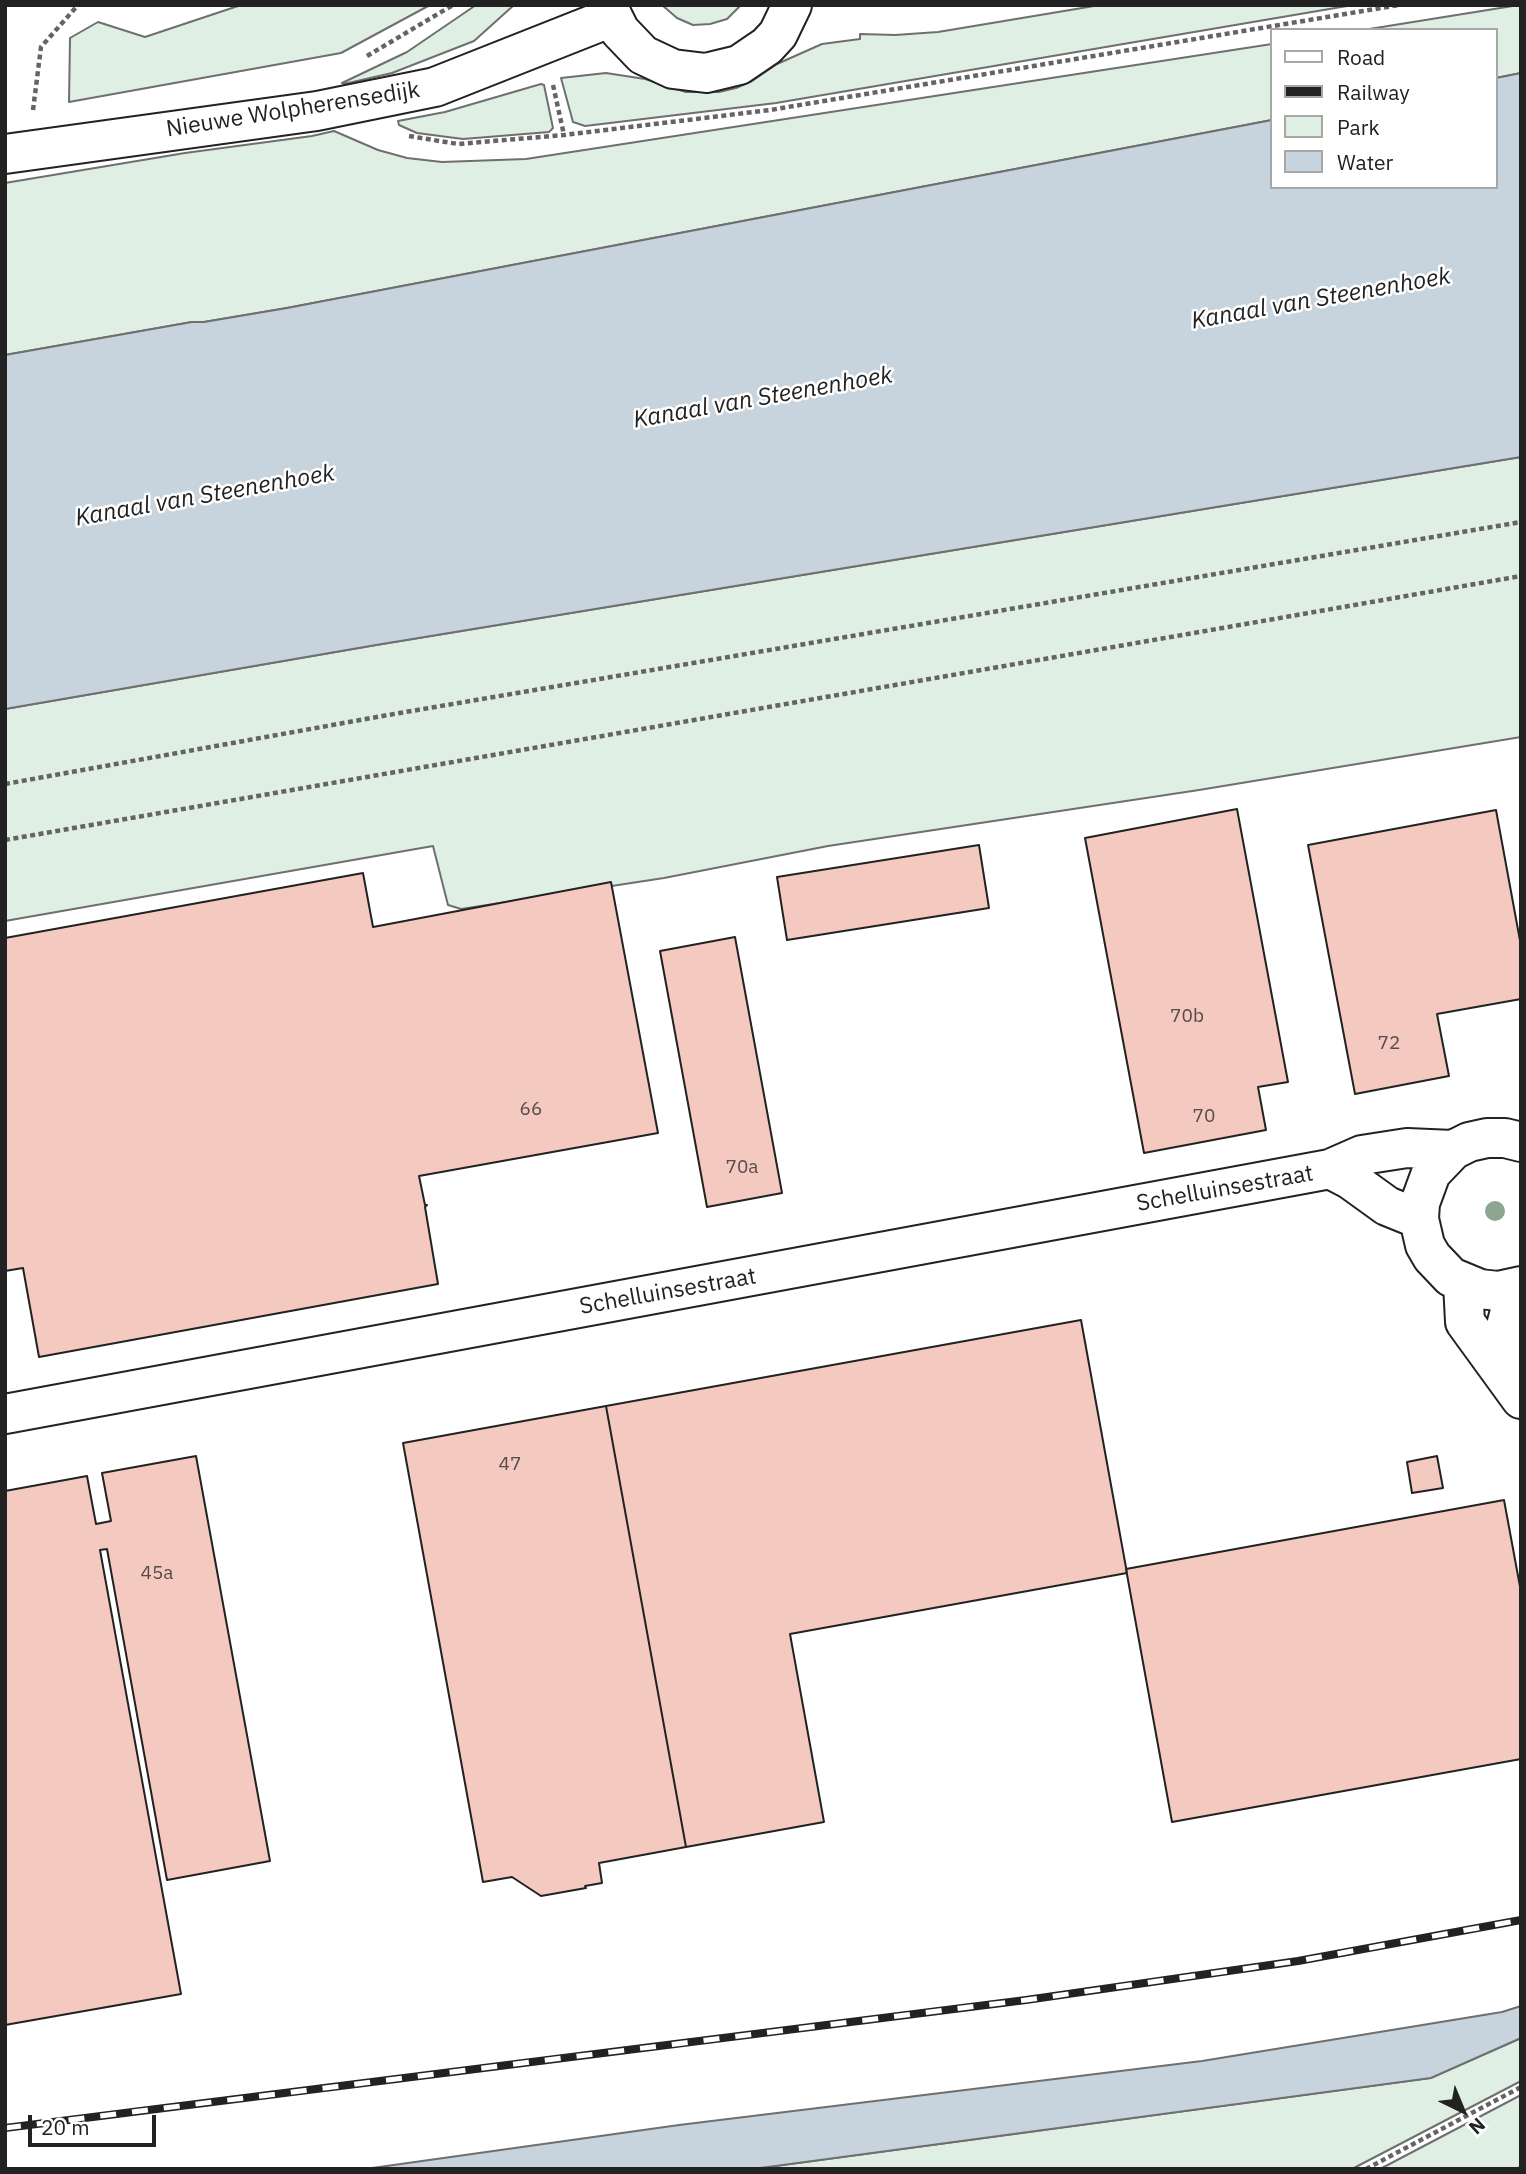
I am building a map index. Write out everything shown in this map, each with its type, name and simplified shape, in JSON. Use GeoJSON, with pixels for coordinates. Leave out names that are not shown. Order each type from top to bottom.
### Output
{"type":"FeatureCollection","features":[{"type":"Feature","properties":{"kind":"street"},"geometry":{"type":"LineString","coordinates":[[609,11],[631,44],[658,64],[673,69],[706,73],[739,65],[760,51],[778,34],[792,5]]}},
{"type":"Feature","properties":{"kind":"street","name":"Nieuwe Wolpherensedijk"},"geometry":{"type":"LineString","coordinates":[[20,152],[317,111],[435,87],[609,11]]}},
{"type":"Feature","properties":{"kind":"street"},"geometry":{"type":"LineString","coordinates":[[1514,1389],[1505,1330],[1518,1287],[1498,1291],[1480,1289],[1462,1283],[1440,1268],[1425,1245],[1419,1219],[1420,1203],[1431,1173],[1453,1150],[1469,1142],[1487,1138],[1521,1142]]}},
{"type":"Feature","properties":{"kind":"street","name":"Schelluinsestraat"},"geometry":{"type":"LineString","coordinates":[[5,1414],[1330,1169],[1362,1155],[1407,1148],[1453,1150]]}},
{"type":"Feature","properties":{"kind":"street","name":"Schelluinsestraat"},"geometry":{"type":"LineString","coordinates":[[1330,1169],[1351,1180],[1387,1206],[1419,1219]]}},
{"type":"Feature","properties":{"kind":"street"},"geometry":{"type":"LineString","coordinates":[[1462,1283],[1465,1322],[1514,1389]]}},
{"type":"Feature","properties":{"kind":"path"},"geometry":{"type":"LineString","coordinates":[[20,152],[32,118],[41,47],[78,5]]}},
{"type":"Feature","properties":{"kind":"path"},"geometry":{"type":"LineString","coordinates":[[406,135],[458,144],[564,135],[769,110],[1399,5]]}},
{"type":"Feature","properties":{"kind":"path"},"geometry":{"type":"LineString","coordinates":[[5,784],[388,715],[1521,522]]}},
{"type":"Feature","properties":{"kind":"path"},"geometry":{"type":"LineString","coordinates":[[5,840],[1521,576]]}},
{"type":"Feature","properties":{"kind":"path"},"geometry":{"type":"LineString","coordinates":[[1366,2169],[1521,2087]]}},
{"type":"Feature","properties":{"kind":"green space"},"geometry":{"type":"Polygon","coordinates":[[[241,5],[430,5],[341,53],[69,102],[70,38],[98,22],[145,37],[241,5]]]}},
{"type":"Feature","properties":{"kind":"green space"},"geometry":{"type":"Polygon","coordinates":[[[476,5],[514,5],[474,41],[392,73],[342,83],[407,52],[476,5]]]}},
{"type":"Feature","properties":{"kind":"green space"},"geometry":{"type":"Polygon","coordinates":[[[662,5],[741,5],[727,19],[693,25],[677,18],[662,5]]]}},
{"type":"Feature","properties":{"kind":"green space"},"geometry":{"type":"Polygon","coordinates":[[[1100,5],[1353,5],[776,103],[585,126],[573,122],[561,78],[606,73],[645,79],[686,92],[719,92],[752,81],[777,64],[822,44],[860,39],[860,34],[938,32],[1100,5]]]}},
{"type":"Feature","properties":{"kind":"green space"},"geometry":{"type":"Polygon","coordinates":[[[1519,5],[1521,73],[1498,78],[1498,28],[1375,28],[1519,5]]]}},
{"type":"Feature","properties":{"kind":"green space"},"geometry":{"type":"Polygon","coordinates":[[[1270,44],[1270,120],[287,308],[5,355],[5,183],[334,131],[378,150],[407,158],[442,162],[526,159],[1270,44]]]}},
{"type":"Feature","properties":{"kind":"green space"},"geometry":{"type":"Polygon","coordinates":[[[544,85],[553,128],[549,132],[463,139],[417,133],[399,125],[398,121],[445,112],[544,85]]]}},
{"type":"Feature","properties":{"kind":"green space"},"geometry":{"type":"Polygon","coordinates":[[[1521,457],[1521,737],[1199,790],[828,846],[664,878],[461,909],[448,905],[433,846],[5,921],[5,709],[376,645],[1521,457]]]}},
{"type":"Feature","properties":{"kind":"green space"},"geometry":{"type":"Polygon","coordinates":[[[1521,2038],[1521,2081],[1352,2169],[753,2169],[1430,2078],[1521,2038]]]}},
{"type":"Feature","properties":{"kind":"green space"},"geometry":{"type":"Polygon","coordinates":[[[1521,2095],[1521,2166],[1516,2169],[1380,2169],[1521,2095]]]}},
{"type":"Feature","properties":{"kind":"water","name":"Kanaal van Steenenhoek"},"geometry":{"type":"Polygon","coordinates":[[[1521,73],[1521,457],[376,645],[5,709],[5,355],[287,308],[1270,120],[1270,189],[1498,189],[1498,78],[1521,73]]]}},
{"type":"Feature","properties":{"kind":"water"},"geometry":{"type":"Polygon","coordinates":[[[1521,2006],[1521,2038],[1431,2078],[753,2169],[365,2169],[679,2125],[1202,2061],[1502,2012],[1521,2006]]]}},
{"type":"Feature","properties":{"kind":"building"},"geometry":{"type":"Polygon","coordinates":[[[1237,809],[1288,1082],[1258,1087],[1266,1130],[1144,1153],[1085,838],[1237,809]]]}},
{"type":"Feature","properties":{"kind":"building"},"geometry":{"type":"Polygon","coordinates":[[[1496,810],[1521,946],[1521,999],[1437,1014],[1449,1076],[1355,1094],[1308,845],[1496,810]]]}},
{"type":"Feature","properties":{"kind":"building"},"geometry":{"type":"Polygon","coordinates":[[[979,845],[989,908],[787,940],[777,877],[979,845]]]}},
{"type":"Feature","properties":{"kind":"building"},"geometry":{"type":"Polygon","coordinates":[[[363,873],[373,927],[611,882],[658,1133],[419,1176],[427,1205],[425,1207],[438,1284],[39,1357],[23,1268],[5,1271],[5,938],[363,873]]]}},
{"type":"Feature","properties":{"kind":"building"},"geometry":{"type":"Polygon","coordinates":[[[735,937],[782,1193],[707,1207],[660,951],[735,937]]]}},
{"type":"Feature","properties":{"kind":"building"},"geometry":{"type":"Polygon","coordinates":[[[1081,1320],[1127,1573],[790,1634],[824,1822],[686,1847],[606,1406],[1081,1320]]]}},
{"type":"Feature","properties":{"kind":"building"},"geometry":{"type":"Polygon","coordinates":[[[606,1406],[686,1847],[599,1863],[602,1883],[541,1896],[512,1877],[483,1882],[403,1443],[606,1406]]]}},
{"type":"Feature","properties":{"kind":"building"},"geometry":{"type":"Polygon","coordinates":[[[196,1456],[270,1861],[167,1880],[107,1549],[100,1550],[181,1994],[5,2025],[5,1491],[87,1476],[96,1524],[111,1521],[102,1473],[196,1456]]]}},
{"type":"Feature","properties":{"kind":"building"},"geometry":{"type":"Polygon","coordinates":[[[1437,1456],[1443,1488],[1412,1493],[1407,1462],[1437,1456]]]}},
{"type":"Feature","properties":{"kind":"building"},"geometry":{"type":"Polygon","coordinates":[[[1504,1500],[1521,1592],[1521,1759],[1172,1822],[1126,1569],[1504,1500]]]}},
{"type":"Feature","properties":{"kind":"railway"},"geometry":{"type":"LineString","coordinates":[[5,2128],[1026,2000],[1298,1961],[1521,1920]]}}]}
